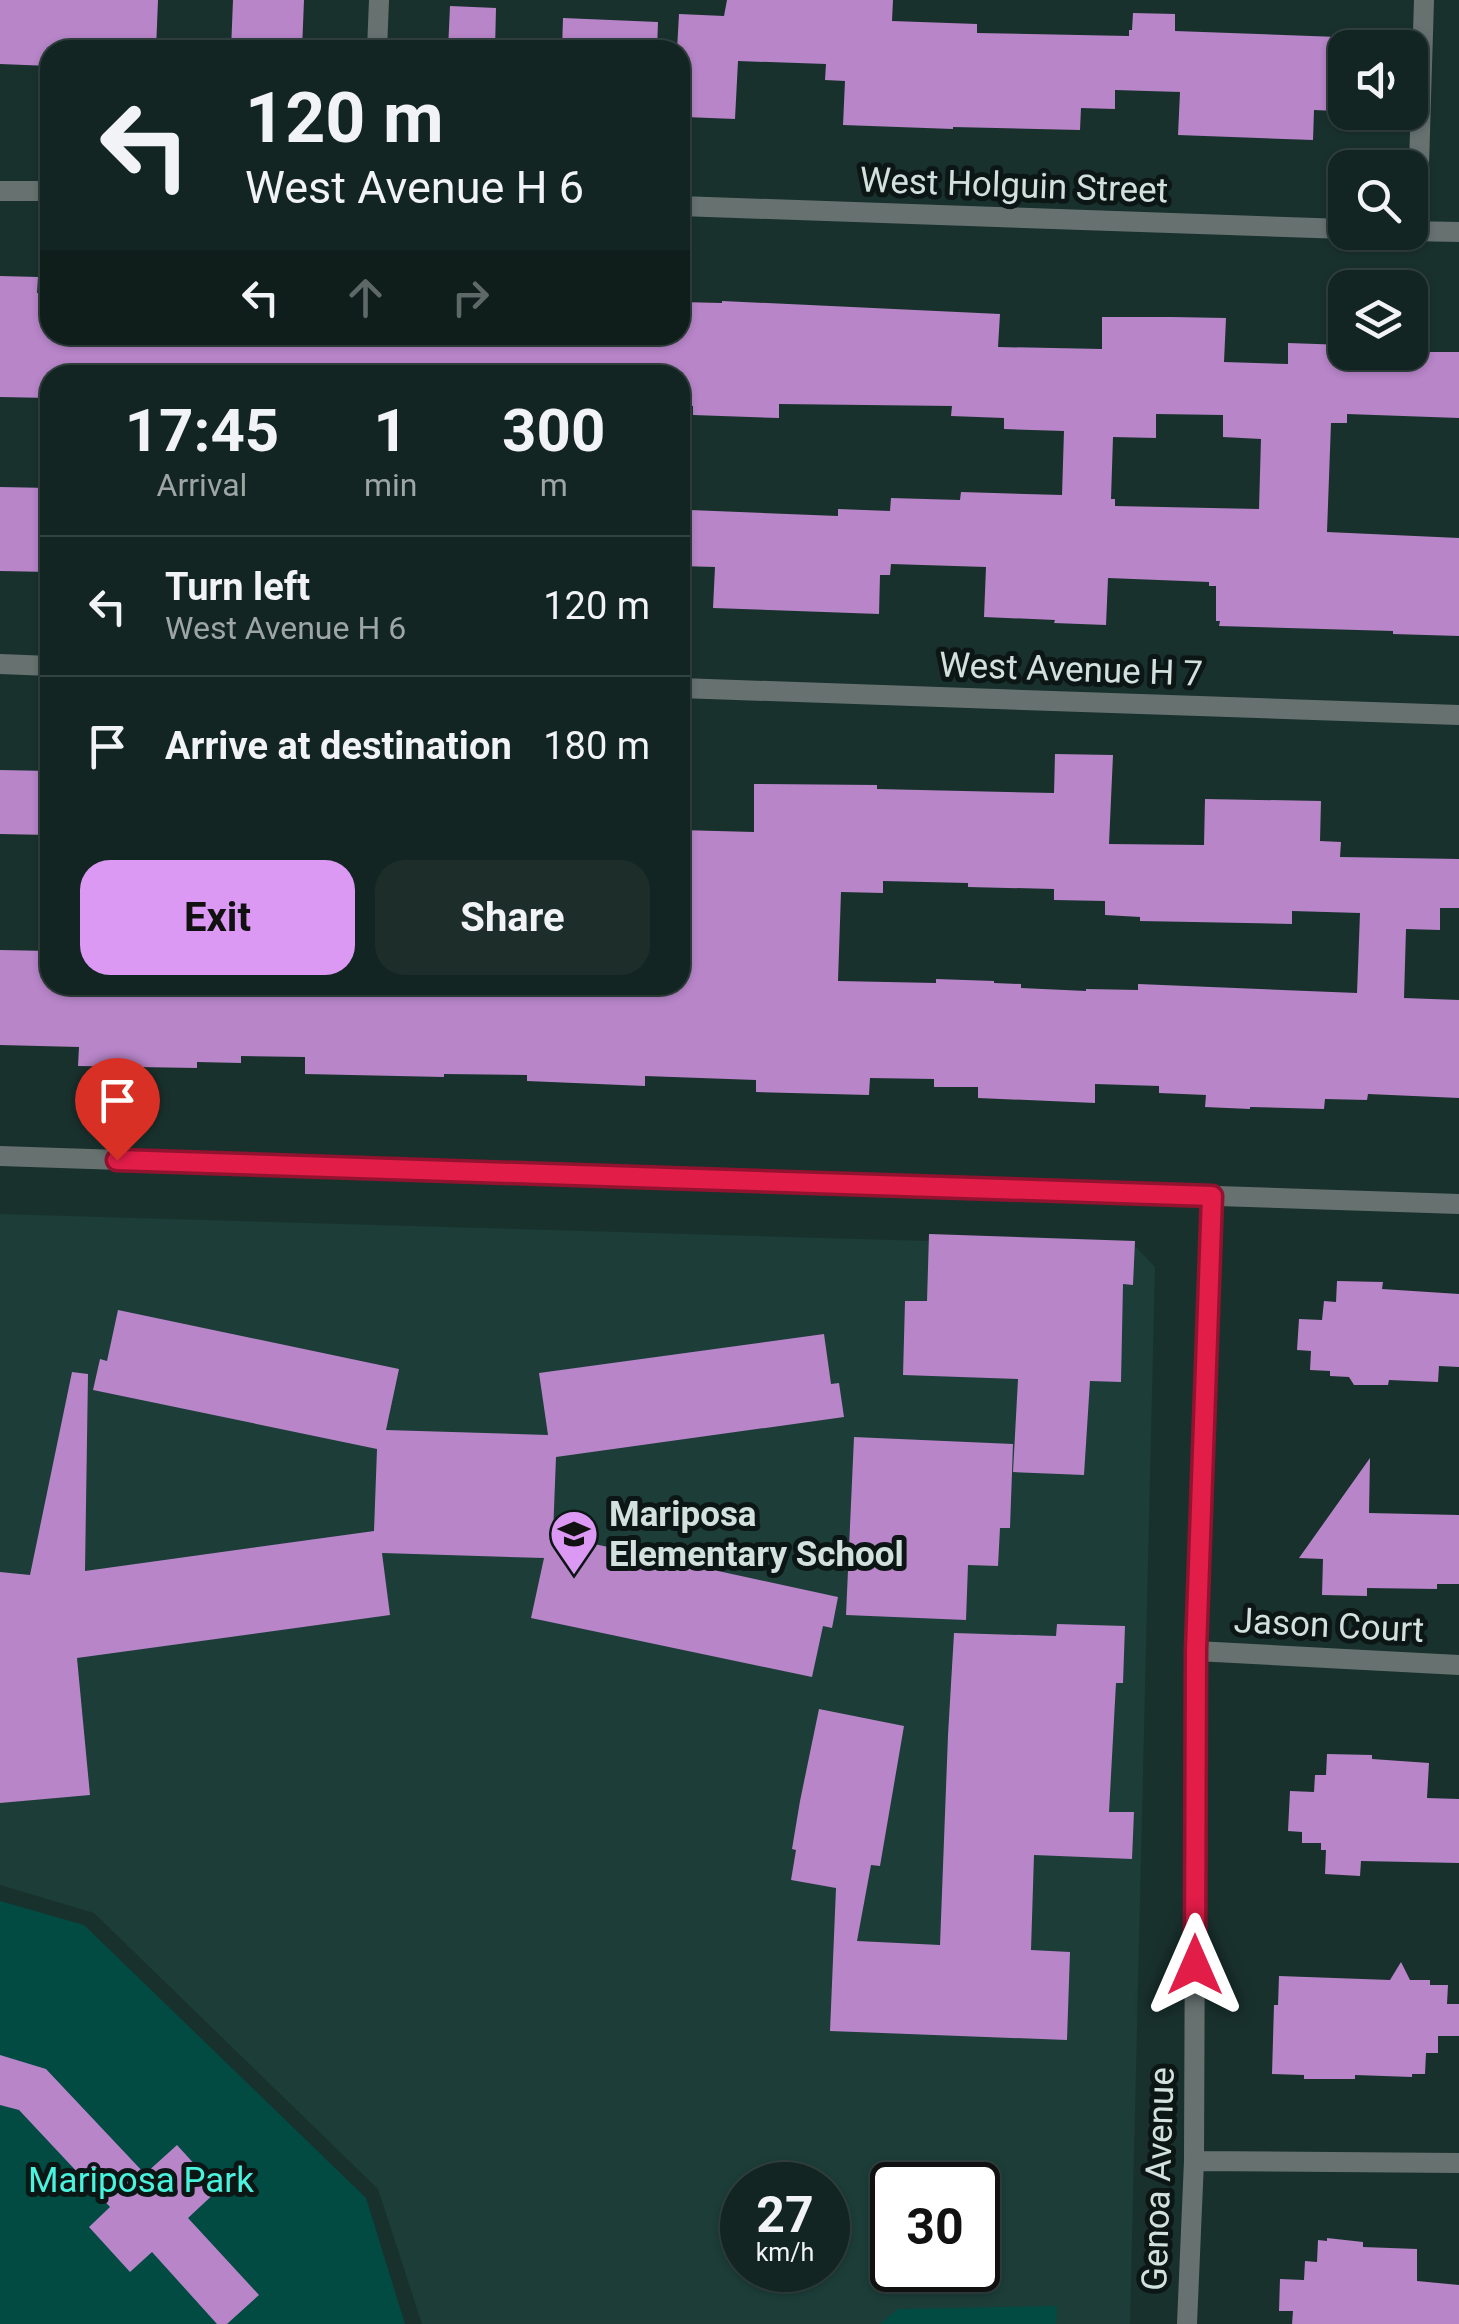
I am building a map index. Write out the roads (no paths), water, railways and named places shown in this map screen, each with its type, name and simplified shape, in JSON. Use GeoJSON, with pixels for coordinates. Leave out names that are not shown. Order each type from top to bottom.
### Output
{"type":"FeatureCollection","features":[{"type":"Feature","properties":{"kind":"street"},"geometry":{"type":"LineString","coordinates":[[377,40],[379,0]]}},
{"type":"Feature","properties":{"kind":"street"},"geometry":{"type":"LineString","coordinates":[[1418,150],[1424,0]]}},
{"type":"Feature","properties":{"kind":"street"},"geometry":{"type":"LineString","coordinates":[[0,190],[40,191]]}},
{"type":"Feature","properties":{"kind":"street","name":"West Holguin Street"},"geometry":{"type":"LineString","coordinates":[[690,206],[1328,227]]}},
{"type":"Feature","properties":{"kind":"street"},"geometry":{"type":"LineString","coordinates":[[1428,231],[1459,232]]}},
{"type":"Feature","properties":{"kind":"street"},"geometry":{"type":"LineString","coordinates":[[0,664],[40,666]]}},
{"type":"Feature","properties":{"kind":"street","name":"West Avenue H 7"},"geometry":{"type":"LineString","coordinates":[[690,688],[1459,715]]}},
{"type":"Feature","properties":{"kind":"street"},"geometry":{"type":"LineString","coordinates":[[0,1156],[1459,1204]]}},
{"type":"Feature","properties":{"kind":"street","name":"Genoa Avenue"},"geometry":{"type":"LineString","coordinates":[[1187,2324],[1194,2162],[1196,1650],[1212,1196]]}},
{"type":"Feature","properties":{"kind":"street","name":"Jason Court"},"geometry":{"type":"LineString","coordinates":[[1196,1650],[1459,1665]]}},
{"type":"Feature","properties":{"kind":"street"},"geometry":{"type":"LineString","coordinates":[[1194,2162],[1459,2163]]}},
{"type":"Feature","properties":{"kind":"place","name":"Mariposa Elementary School"},"geometry":{"type":"Point","coordinates":[574,1576]}},
{"type":"Feature","properties":{"kind":"park label","name":"Mariposa Park"},"geometry":{"type":"Point","coordinates":[141,2180]}}]}
